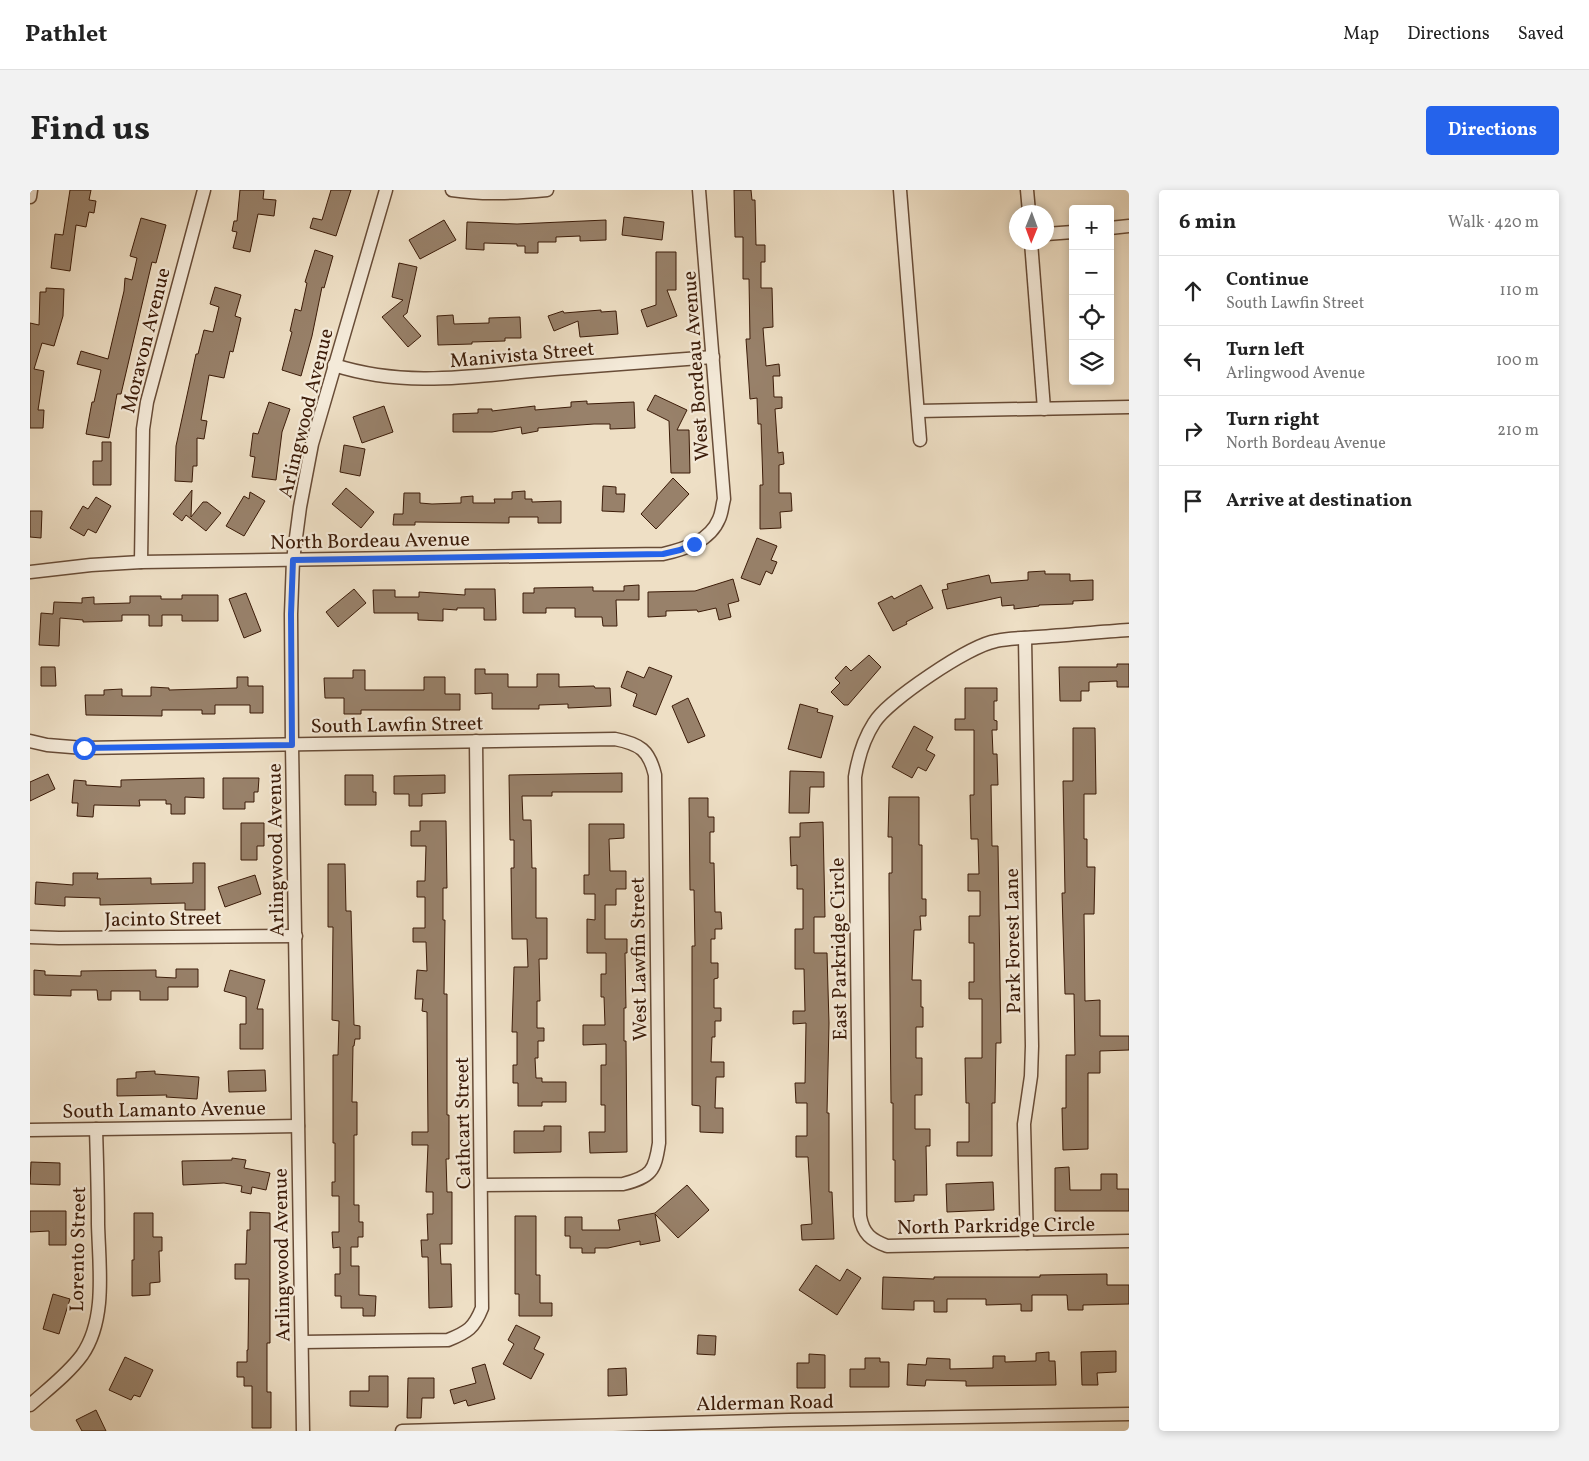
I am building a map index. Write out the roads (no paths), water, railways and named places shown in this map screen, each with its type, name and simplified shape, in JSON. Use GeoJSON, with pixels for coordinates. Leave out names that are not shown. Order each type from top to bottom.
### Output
{"type":"FeatureCollection","features":[{"type":"Feature","properties":{"kind":"street"},"geometry":{"type":"LineString","coordinates":[[30,197],[31,190]]}},
{"type":"Feature","properties":{"kind":"street","name":"Moravon Avenue"},"geometry":{"type":"LineString","coordinates":[[141,562],[143,429],[147,402],[204,190]]}},
{"type":"Feature","properties":{"kind":"street","name":"Arlingwood Avenue"},"geometry":{"type":"LineString","coordinates":[[302,1431],[292,745],[291,614],[293,560],[300,507],[312,444],[386,190]]}},
{"type":"Feature","properties":{"kind":"street"},"geometry":{"type":"LineString","coordinates":[[452,190],[488,193],[547,190]]}},
{"type":"Feature","properties":{"kind":"street","name":"West Bordeau Avenue"},"geometry":{"type":"LineString","coordinates":[[699,190],[724,499],[719,520],[707,535]]}},
{"type":"Feature","properties":{"kind":"street"},"geometry":{"type":"LineString","coordinates":[[900,190],[920,440]]}},
{"type":"Feature","properties":{"kind":"street"},"geometry":{"type":"LineString","coordinates":[[1026,190],[1027,205]]}},
{"type":"Feature","properties":{"kind":"street"},"geometry":{"type":"LineString","coordinates":[[1114,228],[1129,226]]}},
{"type":"Feature","properties":{"kind":"street"},"geometry":{"type":"LineString","coordinates":[[1054,233],[1069,232]]}},
{"type":"Feature","properties":{"kind":"street"},"geometry":{"type":"LineString","coordinates":[[1032,250],[1044,409]]}},
{"type":"Feature","properties":{"kind":"street","name":"Manivista Street"},"geometry":{"type":"LineString","coordinates":[[334,365],[370,374],[410,379],[460,379],[553,369],[714,357]]}},
{"type":"Feature","properties":{"kind":"street"},"geometry":{"type":"LineString","coordinates":[[918,411],[1129,408]]}},
{"type":"Feature","properties":{"kind":"street","name":"North Bordeau Avenue"},"geometry":{"type":"LineString","coordinates":[[30,572],[141,562],[663,554],[687,547],[707,535]]}},
{"type":"Feature","properties":{"kind":"street","name":"East Parkridge Circle"},"geometry":{"type":"LineString","coordinates":[[868,1235],[862,1226],[860,1216],[855,777],[858,758],[865,739],[875,721],[890,706],[917,685],[968,651],[994,641],[1129,630]]}},
{"type":"Feature","properties":{"kind":"street","name":"Park Forest Lane"},"geometry":{"type":"LineString","coordinates":[[1025,638],[1032,1046],[1031,1076],[1024,1124],[1027,1243]]}},
{"type":"Feature","properties":{"kind":"street","name":"South Lawfin Street"},"geometry":{"type":"LineString","coordinates":[[30,741],[47,745],[84,748],[615,739],[632,742],[643,750]]}},
{"type":"Feature","properties":{"kind":"street","name":"Cathcart Street"},"geometry":{"type":"LineString","coordinates":[[302,1342],[448,1340],[466,1333],[477,1322],[482,1308],[476,741]]}},
{"type":"Feature","properties":{"kind":"street","name":"West Lawfin Street"},"geometry":{"type":"LineString","coordinates":[[481,1185],[623,1184],[640,1180],[652,1170],[659,1143],[655,775],[651,760],[643,750]]}},
{"type":"Feature","properties":{"kind":"street","name":"Jacinto Street"},"geometry":{"type":"LineString","coordinates":[[30,936],[69,938],[296,936]]}},
{"type":"Feature","properties":{"kind":"street","name":"South Lamanto Avenue"},"geometry":{"type":"LineString","coordinates":[[30,1130],[298,1126]]}},
{"type":"Feature","properties":{"kind":"street","name":"Lorento Street"},"geometry":{"type":"LineString","coordinates":[[30,1406],[65,1374],[82,1354],[94,1332],[99,1304],[96,1129]]}},
{"type":"Feature","properties":{"kind":"street","name":"North Parkridge Circle"},"geometry":{"type":"LineString","coordinates":[[868,1235],[874,1241],[887,1246],[1129,1241]]}},
{"type":"Feature","properties":{"kind":"street","name":"Alderman Road"},"geometry":{"type":"LineString","coordinates":[[402,1431],[789,1425],[1129,1414]]}}]}
